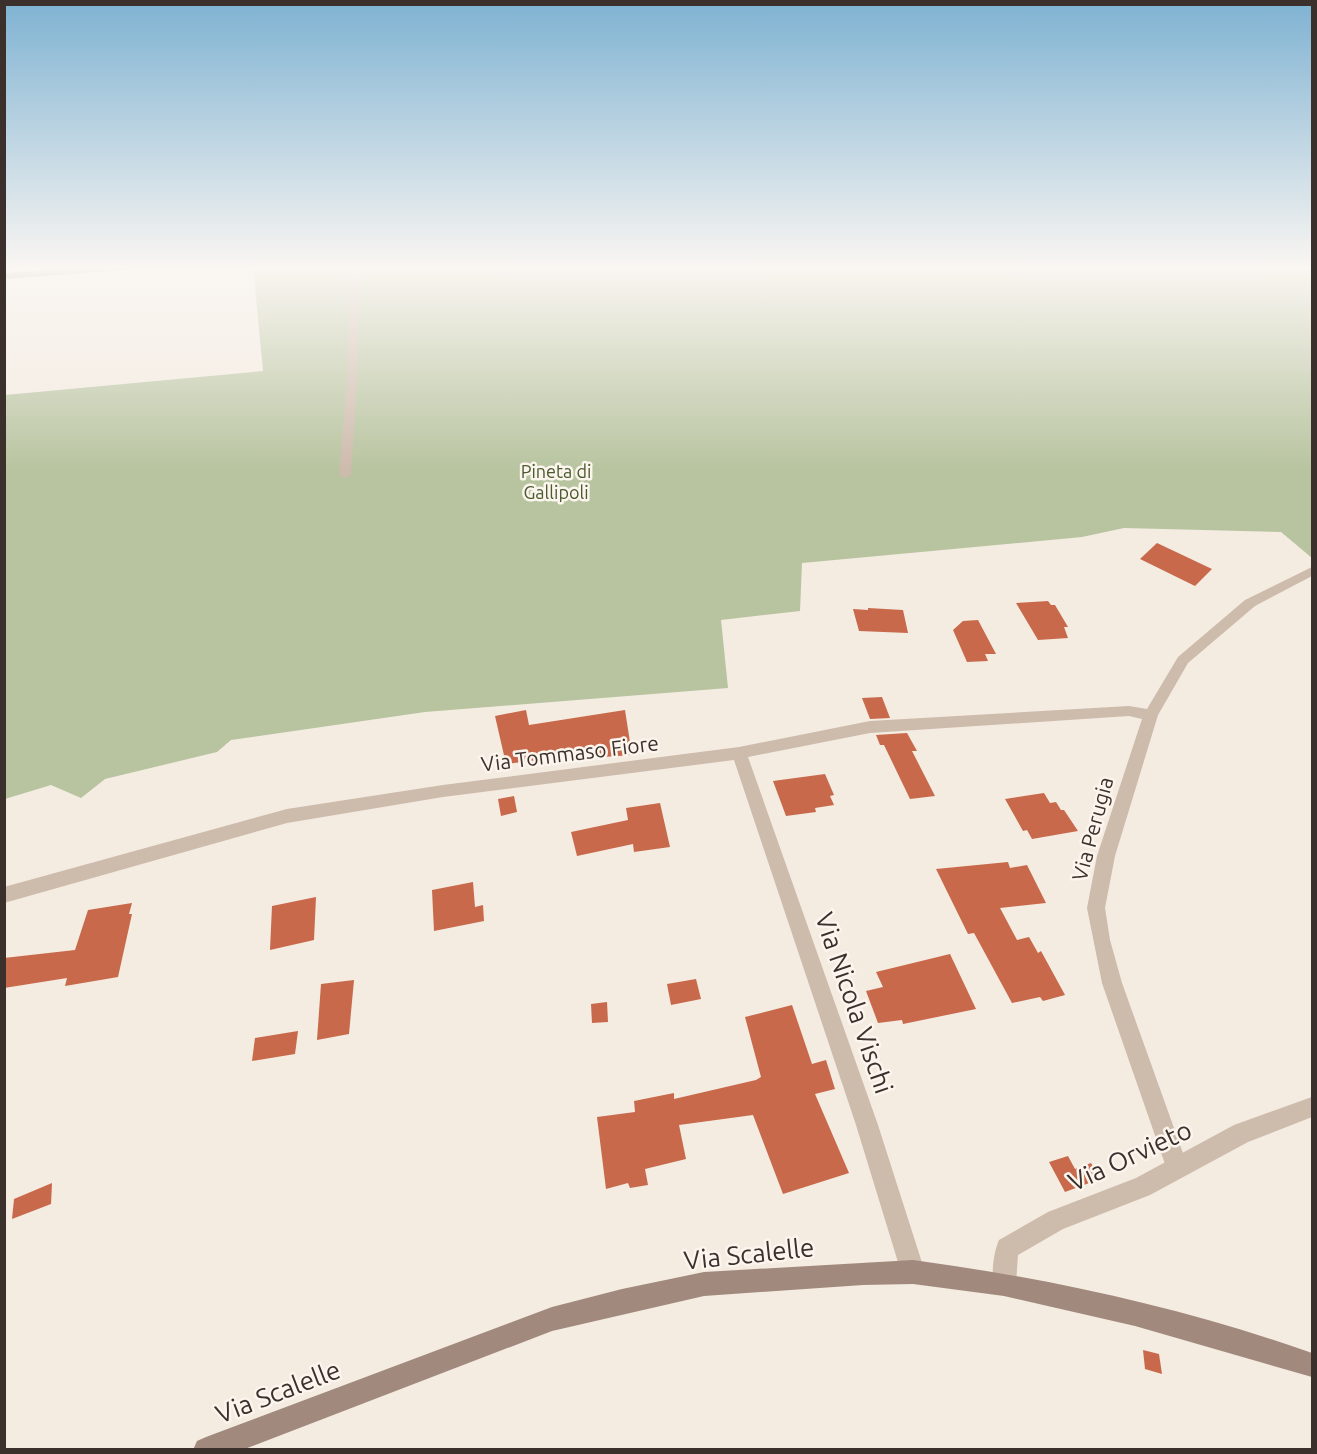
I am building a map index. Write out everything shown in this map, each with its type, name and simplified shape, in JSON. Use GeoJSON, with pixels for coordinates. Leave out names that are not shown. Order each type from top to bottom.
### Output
{"type":"FeatureCollection","features":[{"type":"Feature","properties":{"kind":"main road","name":"Via Scalelle"},"geometry":{"type":"LineString","coordinates":[[206,1449],[552,1319],[622,1301],[704,1284],[863,1273],[913,1272],[1005,1284],[1135,1314],[1274,1352],[1312,1365]]}},
{"type":"Feature","properties":{"kind":"street"},"geometry":{"type":"LineString","coordinates":[[345,474],[353,334]]}},
{"type":"Feature","properties":{"kind":"street","name":"Via Perugia"},"geometry":{"type":"LineString","coordinates":[[1177,1167],[1112,983],[1096,908],[1106,856],[1151,715],[1183,660],[1250,603],[1312,571]]}},
{"type":"Feature","properties":{"kind":"street","name":"Via Tommaso Fiore"},"geometry":{"type":"LineString","coordinates":[[4,895],[287,816],[443,791],[739,753],[870,727],[1129,711],[1151,715]]}},
{"type":"Feature","properties":{"kind":"street","name":"Via Nicola Vischi"},"geometry":{"type":"LineString","coordinates":[[739,753],[867,1125],[913,1272]]}},
{"type":"Feature","properties":{"kind":"street","name":"Via Orvieto"},"geometry":{"type":"LineString","coordinates":[[1005,1284],[1007,1248],[1056,1221],[1142,1187],[1242,1133],[1312,1107]]}},
{"type":"Feature","properties":{"kind":"green space","name":"Pineta di Gallipoli"},"geometry":{"type":"Polygon","coordinates":[[[259,334],[1312,334],[1312,558],[1281,532],[1124,528],[1082,537],[802,563],[800,611],[721,620],[728,688],[425,712],[231,740],[217,752],[105,779],[81,798],[51,785],[5,799],[5,395],[263,371],[259,334]]]}},
{"type":"Feature","properties":{"kind":"building"},"geometry":{"type":"Polygon","coordinates":[[[1157,543],[1212,569],[1195,586],[1140,559],[1157,543]]]}},
{"type":"Feature","properties":{"kind":"building"},"geometry":{"type":"Polygon","coordinates":[[[1048,601],[1051,605],[1055,605],[1068,627],[1064,627],[1068,638],[1038,640],[1016,603],[1048,601]]]}},
{"type":"Feature","properties":{"kind":"building"},"geometry":{"type":"Polygon","coordinates":[[[868,608],[903,610],[908,633],[859,631],[853,609],[868,610],[868,608]]]}},
{"type":"Feature","properties":{"kind":"building"},"geometry":{"type":"Polygon","coordinates":[[[978,620],[996,654],[985,654],[988,661],[967,662],[953,630],[963,621],[978,620]]]}},
{"type":"Feature","properties":{"kind":"building"},"geometry":{"type":"Polygon","coordinates":[[[882,697],[890,718],[870,719],[862,698],[882,697]]]}},
{"type":"Feature","properties":{"kind":"building"},"geometry":{"type":"Polygon","coordinates":[[[526,710],[529,725],[625,710],[632,755],[589,758],[588,754],[506,764],[495,716],[526,710]]]}},
{"type":"Feature","properties":{"kind":"building"},"geometry":{"type":"Polygon","coordinates":[[[907,733],[917,751],[912,751],[935,796],[910,799],[884,745],[880,745],[876,735],[907,733]]]}},
{"type":"Feature","properties":{"kind":"building"},"geometry":{"type":"Polygon","coordinates":[[[825,774],[834,795],[830,796],[834,805],[815,808],[816,812],[786,816],[773,781],[825,774]]]}},
{"type":"Feature","properties":{"kind":"building"},"geometry":{"type":"Polygon","coordinates":[[[1044,793],[1050,803],[1056,802],[1061,810],[1064,810],[1078,831],[1032,839],[1027,830],[1023,831],[1005,799],[1044,793]]]}},
{"type":"Feature","properties":{"kind":"building"},"geometry":{"type":"Polygon","coordinates":[[[514,796],[517,812],[501,816],[498,799],[514,796]]]}},
{"type":"Feature","properties":{"kind":"building"},"geometry":{"type":"Polygon","coordinates":[[[660,803],[670,847],[634,852],[633,844],[577,856],[571,832],[628,820],[626,808],[660,803]]]}},
{"type":"Feature","properties":{"kind":"building"},"geometry":{"type":"Polygon","coordinates":[[[1008,862],[1010,868],[1027,865],[1046,903],[1000,908],[1017,940],[1029,937],[1038,953],[1041,951],[1065,995],[1043,1001],[1040,997],[1012,1003],[974,933],[968,934],[936,869],[1008,862]]]}},
{"type":"Feature","properties":{"kind":"building"},"geometry":{"type":"Polygon","coordinates":[[[473,882],[475,907],[483,905],[484,921],[434,931],[432,890],[473,882]]]}},
{"type":"Feature","properties":{"kind":"building"},"geometry":{"type":"Polygon","coordinates":[[[316,897],[314,940],[270,950],[272,906],[316,897]]]}},
{"type":"Feature","properties":{"kind":"building"},"geometry":{"type":"Polygon","coordinates":[[[132,903],[129,914],[132,914],[118,977],[65,986],[67,978],[4,988],[4,958],[75,950],[88,910],[132,903]]]}},
{"type":"Feature","properties":{"kind":"building"},"geometry":{"type":"Polygon","coordinates":[[[950,954],[976,1009],[903,1024],[902,1020],[878,1023],[866,991],[883,987],[876,972],[950,954]]]}},
{"type":"Feature","properties":{"kind":"building"},"geometry":{"type":"Polygon","coordinates":[[[696,979],[701,999],[671,1005],[667,984],[696,979]]]}},
{"type":"Feature","properties":{"kind":"building"},"geometry":{"type":"Polygon","coordinates":[[[354,980],[349,1034],[317,1040],[321,984],[354,980]]]}},
{"type":"Feature","properties":{"kind":"building"},"geometry":{"type":"Polygon","coordinates":[[[607,1002],[608,1022],[592,1023],[591,1004],[607,1002]]]}},
{"type":"Feature","properties":{"kind":"building"},"geometry":{"type":"Polygon","coordinates":[[[792,1005],[812,1064],[826,1060],[835,1089],[815,1094],[849,1173],[783,1194],[753,1115],[679,1125],[686,1159],[645,1169],[648,1185],[630,1188],[628,1183],[606,1189],[597,1117],[635,1112],[634,1101],[674,1093],[674,1099],[756,1080],[761,1077],[745,1017],[792,1005]]]}},
{"type":"Feature","properties":{"kind":"building"},"geometry":{"type":"Polygon","coordinates":[[[298,1031],[295,1054],[252,1061],[255,1038],[298,1031]]]}},
{"type":"Feature","properties":{"kind":"building"},"geometry":{"type":"Polygon","coordinates":[[[1068,1156],[1075,1169],[1091,1163],[1100,1179],[1065,1192],[1049,1162],[1068,1156]]]}},
{"type":"Feature","properties":{"kind":"building"},"geometry":{"type":"Polygon","coordinates":[[[52,1183],[51,1204],[12,1219],[14,1199],[52,1183]]]}},
{"type":"Feature","properties":{"kind":"building"},"geometry":{"type":"Polygon","coordinates":[[[1143,1350],[1159,1354],[1162,1374],[1145,1369],[1143,1350]]]}}]}
